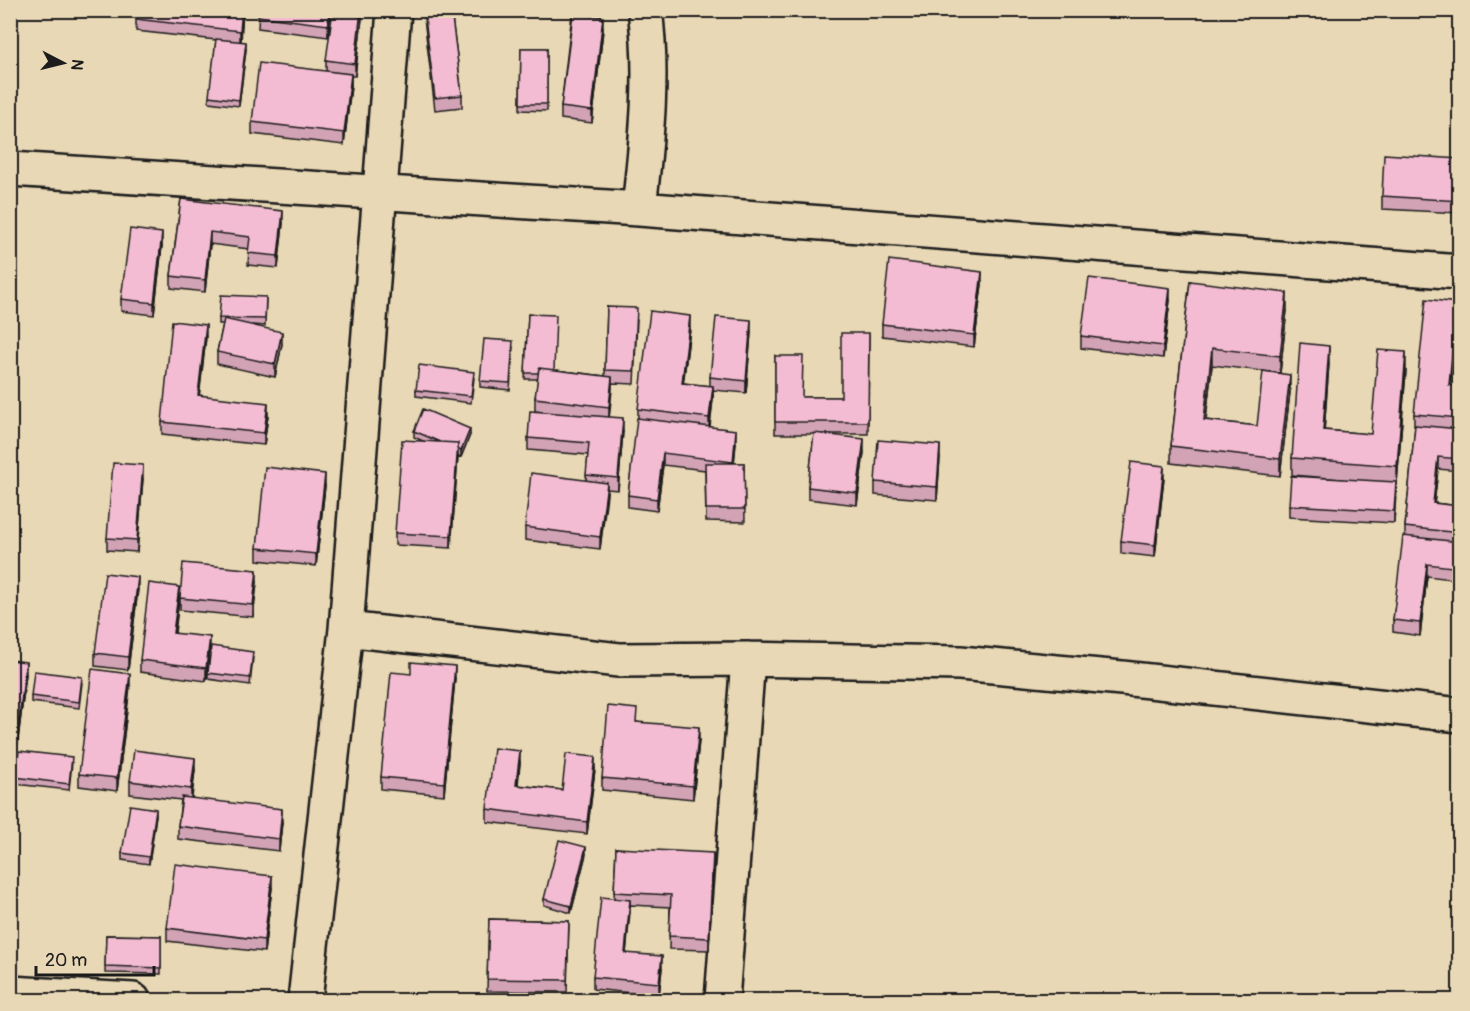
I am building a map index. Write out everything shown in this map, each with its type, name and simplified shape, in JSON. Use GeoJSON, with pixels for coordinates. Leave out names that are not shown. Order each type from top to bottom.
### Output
{"type":"FeatureCollection","features":[{"type":"Feature","properties":{"kind":"street"},"geometry":{"type":"LineString","coordinates":[[305,1000],[346,629],[394,10]]}},
{"type":"Feature","properties":{"kind":"street"},"geometry":{"type":"LineString","coordinates":[[639,209],[650,84],[650,42],[645,10]]}},
{"type":"Feature","properties":{"kind":"street"},"geometry":{"type":"LineString","coordinates":[[10,169],[639,209],[1460,272]]}},
{"type":"Feature","properties":{"kind":"street"},"geometry":{"type":"LineString","coordinates":[[346,629],[619,660],[748,659],[960,663],[1134,679],[1460,715]]}},
{"type":"Feature","properties":{"kind":"street"},"geometry":{"type":"LineString","coordinates":[[722,1000],[748,659]]}},
{"type":"Feature","properties":{"kind":"street"},"geometry":{"type":"LineString","coordinates":[[10,993],[133,1000]]}},
{"type":"Feature","properties":{"kind":"building"},"geometry":{"type":"Polygon","coordinates":[[[137,10],[242,10],[240,31],[136,19],[137,10]]]}},
{"type":"Feature","properties":{"kind":"building"},"geometry":{"type":"Polygon","coordinates":[[[259,10],[329,10],[328,25],[258,16],[259,10]]]}},
{"type":"Feature","properties":{"kind":"building"},"geometry":{"type":"Polygon","coordinates":[[[333,10],[361,10],[355,64],[326,60],[333,10]]]}},
{"type":"Feature","properties":{"kind":"building"},"geometry":{"type":"Polygon","coordinates":[[[424,10],[451,10],[462,95],[435,98],[424,10]]]}},
{"type":"Feature","properties":{"kind":"building"},"geometry":{"type":"Polygon","coordinates":[[[573,14],[603,17],[592,111],[561,107],[573,14]]]}},
{"type":"Feature","properties":{"kind":"building"},"geometry":{"type":"Polygon","coordinates":[[[216,39],[246,42],[239,100],[209,96],[216,39]]]}},
{"type":"Feature","properties":{"kind":"building"},"geometry":{"type":"Polygon","coordinates":[[[521,48],[547,48],[547,104],[520,104],[521,48]]]}},
{"type":"Feature","properties":{"kind":"building"},"geometry":{"type":"Polygon","coordinates":[[[259,63],[351,74],[344,133],[252,122],[259,63]]]}},
{"type":"Feature","properties":{"kind":"building"},"geometry":{"type":"Polygon","coordinates":[[[1384,154],[1460,159],[1460,201],[1382,196],[1384,154]]]}},
{"type":"Feature","properties":{"kind":"building"},"geometry":{"type":"Polygon","coordinates":[[[181,199],[283,211],[278,256],[248,253],[250,237],[210,232],[205,280],[171,276],[181,199]]]}},
{"type":"Feature","properties":{"kind":"building"},"geometry":{"type":"Polygon","coordinates":[[[130,229],[162,233],[154,303],[121,299],[130,229]]]}},
{"type":"Feature","properties":{"kind":"building"},"geometry":{"type":"Polygon","coordinates":[[[889,260],[982,272],[974,335],[882,324],[889,260]]]}},
{"type":"Feature","properties":{"kind":"building"},"geometry":{"type":"Polygon","coordinates":[[[1089,278],[1170,288],[1163,346],[1081,336],[1089,278]]]}},
{"type":"Feature","properties":{"kind":"building"},"geometry":{"type":"Polygon","coordinates":[[[1190,281],[1287,293],[1280,356],[1212,348],[1204,420],[1257,426],[1263,371],[1290,375],[1280,459],[1171,446],[1190,281]]]}},
{"type":"Feature","properties":{"kind":"building"},"geometry":{"type":"Polygon","coordinates":[[[221,295],[266,297],[265,319],[219,318],[221,295]]]}},
{"type":"Feature","properties":{"kind":"building"},"geometry":{"type":"Polygon","coordinates":[[[1426,299],[1457,303],[1449,385],[1460,387],[1460,418],[1414,414],[1426,299]]]}},
{"type":"Feature","properties":{"kind":"building"},"geometry":{"type":"Polygon","coordinates":[[[607,307],[637,308],[634,371],[605,370],[607,307]]]}},
{"type":"Feature","properties":{"kind":"building"},"geometry":{"type":"Polygon","coordinates":[[[650,311],[690,316],[682,383],[713,386],[709,418],[638,409],[650,311]]]}},
{"type":"Feature","properties":{"kind":"building"},"geometry":{"type":"Polygon","coordinates":[[[528,314],[556,315],[554,370],[539,368],[538,373],[525,373],[528,314]]]}},
{"type":"Feature","properties":{"kind":"building"},"geometry":{"type":"Polygon","coordinates":[[[716,317],[751,320],[746,381],[710,377],[716,317]]]}},
{"type":"Feature","properties":{"kind":"building"},"geometry":{"type":"Polygon","coordinates":[[[224,319],[282,332],[275,364],[217,352],[224,319]]]}},
{"type":"Feature","properties":{"kind":"building"},"geometry":{"type":"Polygon","coordinates":[[[172,321],[206,325],[198,395],[268,403],[264,433],[162,422],[172,321]]]}},
{"type":"Feature","properties":{"kind":"building"},"geometry":{"type":"Polygon","coordinates":[[[1460,330],[1460,358],[1457,357],[1460,330]]]}},
{"type":"Feature","properties":{"kind":"building"},"geometry":{"type":"Polygon","coordinates":[[[841,333],[869,333],[868,422],[775,422],[775,356],[803,356],[802,397],[841,397],[841,333]]]}},
{"type":"Feature","properties":{"kind":"building"},"geometry":{"type":"Polygon","coordinates":[[[484,339],[513,341],[510,383],[480,381],[484,339]]]}},
{"type":"Feature","properties":{"kind":"building"},"geometry":{"type":"Polygon","coordinates":[[[1300,343],[1329,346],[1323,430],[1371,434],[1378,350],[1406,352],[1397,466],[1292,458],[1300,343]]]}},
{"type":"Feature","properties":{"kind":"building"},"geometry":{"type":"Polygon","coordinates":[[[419,365],[474,372],[471,396],[416,390],[419,365]]]}},
{"type":"Feature","properties":{"kind":"building"},"geometry":{"type":"Polygon","coordinates":[[[539,368],[612,377],[609,407],[535,398],[539,368]]]}},
{"type":"Feature","properties":{"kind":"building"},"geometry":{"type":"Polygon","coordinates":[[[423,409],[470,429],[461,451],[458,449],[458,443],[440,442],[414,431],[423,409]]]}},
{"type":"Feature","properties":{"kind":"building"},"geometry":{"type":"Polygon","coordinates":[[[530,411],[623,418],[618,478],[586,475],[589,443],[528,438],[530,411]]]}},
{"type":"Feature","properties":{"kind":"building"},"geometry":{"type":"Polygon","coordinates":[[[637,418],[736,430],[733,462],[663,453],[657,499],[628,495],[637,418]]]}},
{"type":"Feature","properties":{"kind":"building"},"geometry":{"type":"Polygon","coordinates":[[[1415,425],[1460,429],[1460,459],[1438,457],[1433,503],[1460,506],[1460,533],[1405,527],[1415,425]]]}},
{"type":"Feature","properties":{"kind":"building"},"geometry":{"type":"Polygon","coordinates":[[[814,433],[864,439],[857,493],[808,487],[814,433]]]}},
{"type":"Feature","properties":{"kind":"building"},"geometry":{"type":"Polygon","coordinates":[[[402,440],[458,443],[451,536],[395,533],[402,440]]]}},
{"type":"Feature","properties":{"kind":"building"},"geometry":{"type":"Polygon","coordinates":[[[878,440],[940,445],[937,487],[875,482],[878,440]]]}},
{"type":"Feature","properties":{"kind":"building"},"geometry":{"type":"Polygon","coordinates":[[[1131,462],[1164,466],[1155,545],[1121,541],[1131,462]]]}},
{"type":"Feature","properties":{"kind":"building"},"geometry":{"type":"Polygon","coordinates":[[[113,463],[143,465],[137,540],[107,538],[113,463]]]}},
{"type":"Feature","properties":{"kind":"building"},"geometry":{"type":"Polygon","coordinates":[[[705,463],[744,463],[745,509],[706,509],[705,463]]]}},
{"type":"Feature","properties":{"kind":"building"},"geometry":{"type":"Polygon","coordinates":[[[265,467],[325,474],[316,554],[257,548],[265,467]]]}},
{"type":"Feature","properties":{"kind":"building"},"geometry":{"type":"Polygon","coordinates":[[[531,473],[607,483],[600,537],[525,527],[531,473]]]}},
{"type":"Feature","properties":{"kind":"building"},"geometry":{"type":"Polygon","coordinates":[[[1291,476],[1396,482],[1394,511],[1289,505],[1291,476]]]}},
{"type":"Feature","properties":{"kind":"building"},"geometry":{"type":"Polygon","coordinates":[[[1403,536],[1460,542],[1460,568],[1427,564],[1420,623],[1393,620],[1403,536]]]}},
{"type":"Feature","properties":{"kind":"building"},"geometry":{"type":"Polygon","coordinates":[[[183,563],[257,570],[253,605],[180,598],[183,563]]]}},
{"type":"Feature","properties":{"kind":"building"},"geometry":{"type":"Polygon","coordinates":[[[105,573],[138,577],[128,657],[95,653],[105,573]]]}},
{"type":"Feature","properties":{"kind":"building"},"geometry":{"type":"Polygon","coordinates":[[[149,583],[179,587],[173,633],[210,637],[206,668],[140,660],[149,583]]]}},
{"type":"Feature","properties":{"kind":"building"},"geometry":{"type":"Polygon","coordinates":[[[211,646],[253,652],[250,678],[208,673],[211,646]]]}},
{"type":"Feature","properties":{"kind":"building"},"geometry":{"type":"Polygon","coordinates":[[[10,660],[26,662],[15,751],[10,751],[10,660]]]}},
{"type":"Feature","properties":{"kind":"building"},"geometry":{"type":"Polygon","coordinates":[[[411,662],[455,666],[444,783],[381,777],[391,672],[411,674],[411,662]]]}},
{"type":"Feature","properties":{"kind":"building"},"geometry":{"type":"Polygon","coordinates":[[[92,669],[130,674],[117,778],[79,774],[92,669]]]}},
{"type":"Feature","properties":{"kind":"building"},"geometry":{"type":"Polygon","coordinates":[[[34,671],[82,677],[79,702],[31,696],[34,671]]]}},
{"type":"Feature","properties":{"kind":"building"},"geometry":{"type":"Polygon","coordinates":[[[608,706],[637,709],[636,722],[699,727],[693,786],[602,778],[608,706]]]}},
{"type":"Feature","properties":{"kind":"building"},"geometry":{"type":"Polygon","coordinates":[[[494,748],[520,751],[516,785],[562,790],[566,754],[595,757],[587,822],[487,809],[494,748]]]}},
{"type":"Feature","properties":{"kind":"building"},"geometry":{"type":"Polygon","coordinates":[[[134,750],[195,758],[191,789],[130,781],[134,750]]]}},
{"type":"Feature","properties":{"kind":"building"},"geometry":{"type":"Polygon","coordinates":[[[19,751],[72,757],[69,784],[15,777],[19,751]]]}},
{"type":"Feature","properties":{"kind":"building"},"geometry":{"type":"Polygon","coordinates":[[[182,797],[282,809],[279,839],[178,826],[182,797]]]}},
{"type":"Feature","properties":{"kind":"building"},"geometry":{"type":"Polygon","coordinates":[[[130,805],[156,809],[149,857],[122,853],[130,805]]]}},
{"type":"Feature","properties":{"kind":"building"},"geometry":{"type":"Polygon","coordinates":[[[559,840],[586,847],[571,906],[544,899],[559,840]]]}},
{"type":"Feature","properties":{"kind":"building"},"geometry":{"type":"Polygon","coordinates":[[[616,848],[713,853],[709,938],[669,936],[671,895],[614,892],[616,848]]]}},
{"type":"Feature","properties":{"kind":"building"},"geometry":{"type":"Polygon","coordinates":[[[175,864],[272,876],[264,940],[167,928],[175,864]]]}},
{"type":"Feature","properties":{"kind":"building"},"geometry":{"type":"Polygon","coordinates":[[[601,897],[630,900],[625,953],[662,956],[659,983],[593,977],[601,897]]]}},
{"type":"Feature","properties":{"kind":"building"},"geometry":{"type":"Polygon","coordinates":[[[489,919],[569,921],[567,980],[487,979],[489,919]]]}},
{"type":"Feature","properties":{"kind":"building"},"geometry":{"type":"Polygon","coordinates":[[[106,935],[161,936],[161,968],[105,966],[106,935]]]}}]}
